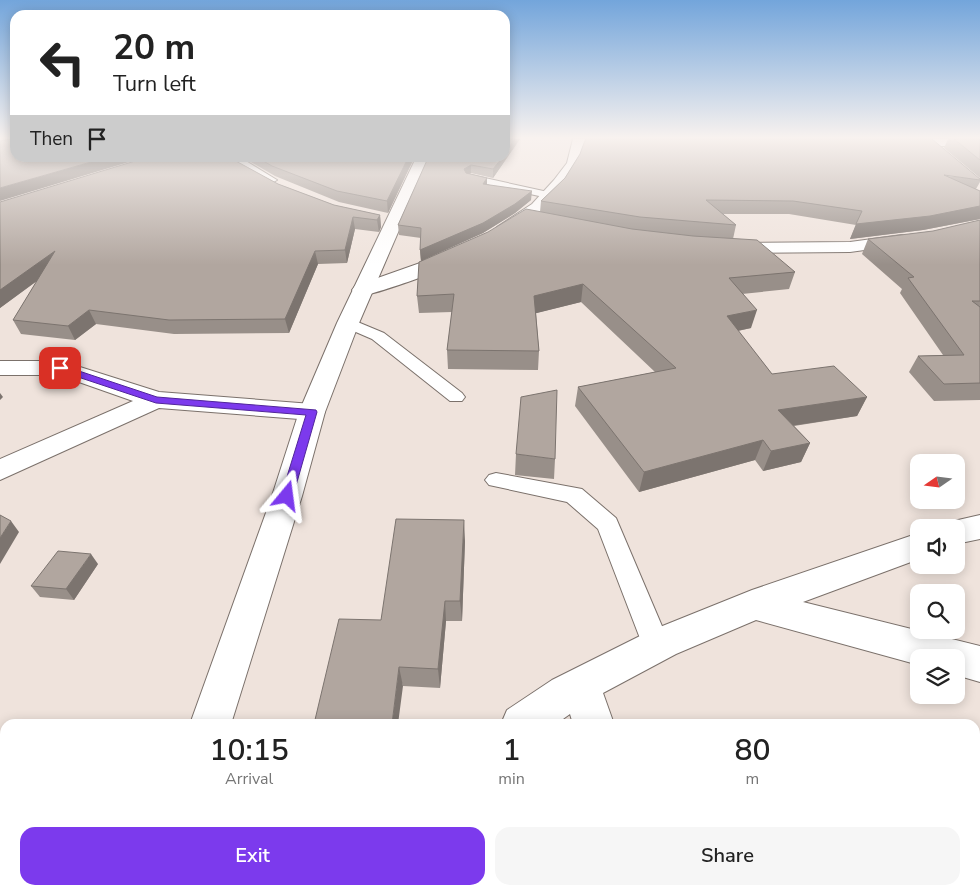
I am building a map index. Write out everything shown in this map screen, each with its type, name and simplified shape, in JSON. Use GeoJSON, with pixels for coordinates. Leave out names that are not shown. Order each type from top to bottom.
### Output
{"type":"FeatureCollection","features":[{"type":"Feature","properties":{"kind":"street"},"geometry":{"type":"LineString","coordinates":[[272,181],[284,187]]}},
{"type":"Feature","properties":{"kind":"street"},"geometry":{"type":"LineString","coordinates":[[212,719],[287,496],[312,412],[362,290],[385,219],[409,181]]}},
{"type":"Feature","properties":{"kind":"street"},"geometry":{"type":"LineString","coordinates":[[489,240],[524,218],[560,181]]}},
{"type":"Feature","properties":{"kind":"street"},"geometry":{"type":"LineString","coordinates":[[524,218],[543,222]]}},
{"type":"Feature","properties":{"kind":"street"},"geometry":{"type":"LineString","coordinates":[[714,248],[762,250],[850,247],[922,238]]}},
{"type":"Feature","properties":{"kind":"street"},"geometry":{"type":"LineString","coordinates":[[362,290],[434,265],[466,251]]}},
{"type":"Feature","properties":{"kind":"street"},"geometry":{"type":"LineString","coordinates":[[0,368],[60,368],[156,400],[312,412]]}},
{"type":"Feature","properties":{"kind":"street"},"geometry":{"type":"LineString","coordinates":[[0,470],[156,400]]}},
{"type":"Feature","properties":{"kind":"street"},"geometry":{"type":"LineString","coordinates":[[965,530],[980,527]]}},
{"type":"Feature","properties":{"kind":"street"},"geometry":{"type":"LineString","coordinates":[[530,719],[581,686],[656,645],[756,605],[910,549]]}},
{"type":"Feature","properties":{"kind":"street"},"geometry":{"type":"LineString","coordinates":[[756,605],[922,649]]}},
{"type":"Feature","properties":{"kind":"street"},"geometry":{"type":"LineString","coordinates":[[965,660],[980,664]]}},
{"type":"Feature","properties":{"kind":"street"},"geometry":{"type":"LineString","coordinates":[[581,686],[592,719]]}},
{"type":"Feature","properties":{"kind":"lane"},"geometry":{"type":"LineString","coordinates":[[483,181],[548,195]]}},
{"type":"Feature","properties":{"kind":"lane"},"geometry":{"type":"LineString","coordinates":[[348,323],[378,336],[456,397]]}},
{"type":"Feature","properties":{"kind":"lane"},"geometry":{"type":"LineString","coordinates":[[496,480],[574,495],[608,524],[656,645]]}},
{"type":"Feature","properties":{"kind":"building"},"geometry":{"type":"Polygon","coordinates":[[[0,181],[25,181],[0,188],[0,181]]]}},
{"type":"Feature","properties":{"kind":"building"},"geometry":{"type":"Polygon","coordinates":[[[70,181],[272,181],[334,205],[380,215],[377,220],[353,217],[345,250],[315,251],[285,319],[169,320],[89,310],[68,326],[13,320],[55,251],[0,290],[0,202],[70,181]]]}},
{"type":"Feature","properties":{"kind":"building"},"geometry":{"type":"Polygon","coordinates":[[[310,181],[397,181],[387,201],[337,191],[310,181]]]}},
{"type":"Feature","properties":{"kind":"building"},"geometry":{"type":"Polygon","coordinates":[[[418,181],[485,181],[483,184],[532,191],[515,204],[483,223],[420,250],[421,228],[398,225],[418,181]]]}},
{"type":"Feature","properties":{"kind":"building"},"geometry":{"type":"Polygon","coordinates":[[[562,181],[957,181],[980,191],[980,206],[930,216],[856,224],[862,211],[793,201],[706,200],[736,225],[640,217],[541,201],[562,181]]]}},
{"type":"Feature","properties":{"kind":"building"},"geometry":{"type":"Polygon","coordinates":[[[526,209],[632,229],[693,236],[757,240],[795,272],[729,278],[757,310],[727,316],[772,374],[834,366],[867,397],[778,410],[810,443],[771,451],[763,440],[644,472],[578,387],[676,368],[583,284],[534,296],[539,351],[447,350],[454,294],[417,296],[419,262],[488,232],[526,209]]]}},
{"type":"Feature","properties":{"kind":"building"},"geometry":{"type":"Polygon","coordinates":[[[980,220],[980,301],[972,301],[980,307],[980,383],[944,384],[918,356],[964,355],[908,278],[914,277],[868,239],[933,231],[980,220]]]}},
{"type":"Feature","properties":{"kind":"building"},"geometry":{"type":"Polygon","coordinates":[[[557,390],[555,459],[516,454],[521,397],[557,390]]]}},
{"type":"Feature","properties":{"kind":"building"},"geometry":{"type":"Polygon","coordinates":[[[0,515],[11,521],[0,538],[0,515]]]}},
{"type":"Feature","properties":{"kind":"building"},"geometry":{"type":"Polygon","coordinates":[[[396,519],[464,520],[460,601],[445,601],[438,669],[399,667],[393,719],[315,719],[339,619],[381,620],[396,519]]]}},
{"type":"Feature","properties":{"kind":"building"},"geometry":{"type":"Polygon","coordinates":[[[58,551],[91,554],[66,589],[31,586],[58,551]]]}},
{"type":"Feature","properties":{"kind":"route"},"geometry":{"type":"LineString","coordinates":[[60,368],[90,376],[156,400],[312,412],[287,496]]}}]}
